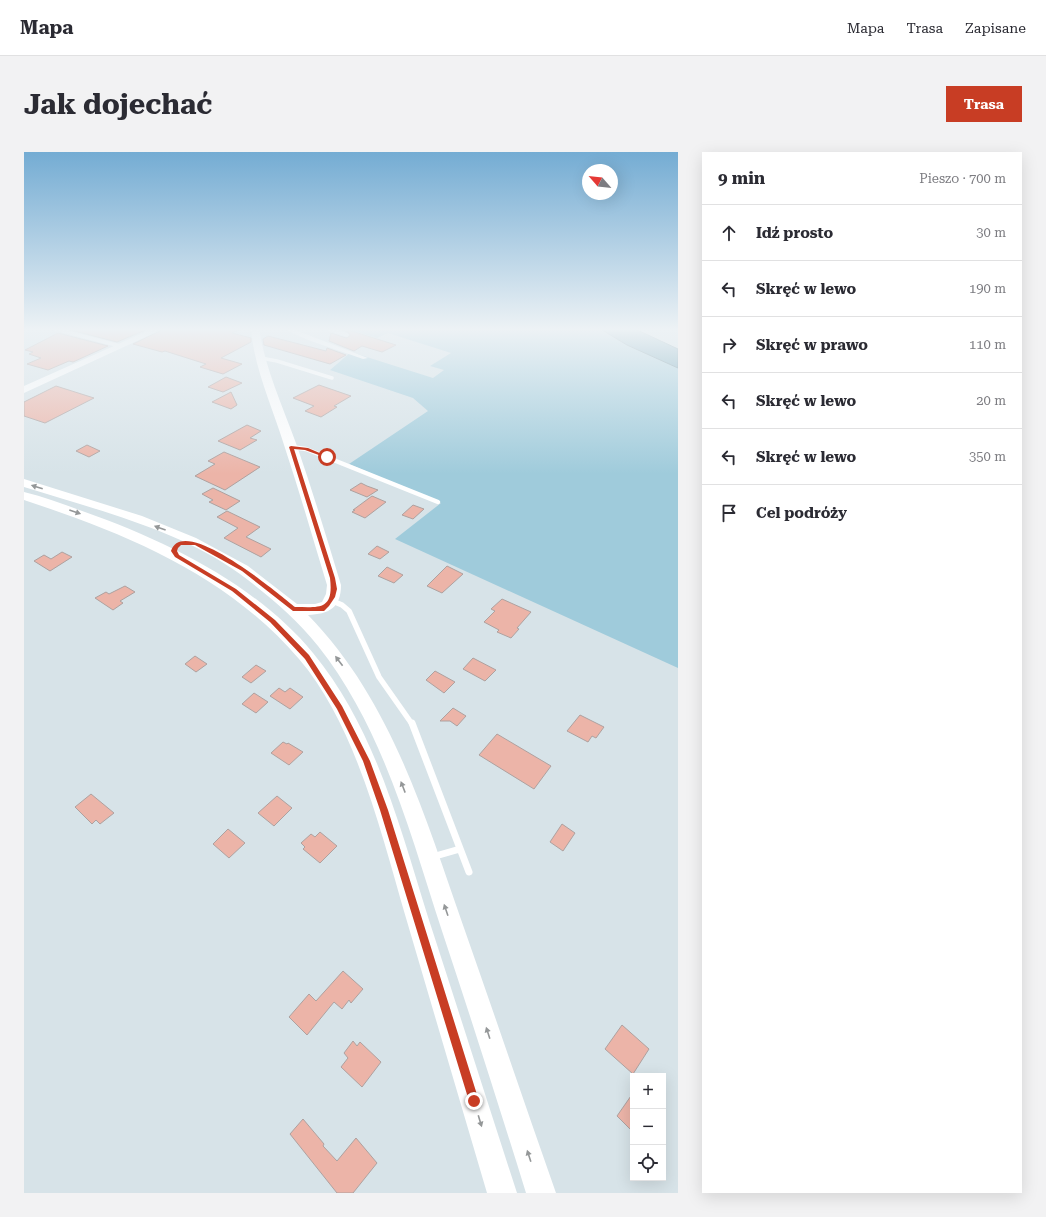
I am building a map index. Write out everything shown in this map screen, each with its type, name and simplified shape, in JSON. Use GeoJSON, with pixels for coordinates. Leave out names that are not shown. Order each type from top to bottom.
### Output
{"type":"FeatureCollection","features":[{"type":"Feature","properties":{"kind":"main road"},"geometry":{"type":"LineString","coordinates":[[24,390],[53,377]]}},
{"type":"Feature","properties":{"kind":"main road"},"geometry":{"type":"LineString","coordinates":[[266,377],[291,447],[332,578],[334,589],[326,605],[322,638]]}},
{"type":"Feature","properties":{"kind":"main road"},"geometry":{"type":"LineString","coordinates":[[24,483],[101,507],[170,532],[196,543],[244,570],[293,609],[322,638],[356,684],[391,753],[541,1193]]}},
{"type":"Feature","properties":{"kind":"main road"},"geometry":{"type":"LineString","coordinates":[[24,496],[102,522],[177,556],[234,590],[272,621],[307,657],[340,708],[366,761],[386,816],[502,1193]]}},
{"type":"Feature","properties":{"kind":"main road"},"geometry":{"type":"LineString","coordinates":[[177,556],[174,551],[175,547],[180,544],[196,543]]}},
{"type":"Feature","properties":{"kind":"main road"},"geometry":{"type":"LineString","coordinates":[[293,609],[326,605]]}},
{"type":"Feature","properties":{"kind":"lane"},"geometry":{"type":"LineString","coordinates":[[328,377],[332,378]]}},
{"type":"Feature","properties":{"kind":"lane"},"geometry":{"type":"LineString","coordinates":[[291,447],[306,449],[438,502]]}},
{"type":"Feature","properties":{"kind":"lane"},"geometry":{"type":"LineString","coordinates":[[326,605],[342,605],[349,611],[380,677],[392,698],[412,723],[469,872]]}},
{"type":"Feature","properties":{"kind":"lane"},"geometry":{"type":"LineString","coordinates":[[428,858],[460,849]]}},
{"type":"Feature","properties":{"kind":"shaded area"},"geometry":{"type":"Polygon","coordinates":[[[350,377],[429,377],[433,378],[435,377],[678,377],[678,668],[395,539],[441,503],[349,464],[428,411],[413,398],[350,377]]]}},
{"type":"Feature","properties":{"kind":"building"},"geometry":{"type":"Polygon","coordinates":[[[226,377],[242,383],[223,392],[208,387],[226,377]]]}},
{"type":"Feature","properties":{"kind":"building"},"geometry":{"type":"Polygon","coordinates":[[[319,385],[351,396],[334,406],[337,407],[321,417],[305,411],[314,406],[293,398],[319,385]]]}},
{"type":"Feature","properties":{"kind":"building"},"geometry":{"type":"Polygon","coordinates":[[[56,386],[94,398],[45,423],[24,416],[24,402],[56,386]]]}},
{"type":"Feature","properties":{"kind":"building"},"geometry":{"type":"Polygon","coordinates":[[[231,392],[237,405],[231,409],[212,402],[231,392]]]}},
{"type":"Feature","properties":{"kind":"building"},"geometry":{"type":"Polygon","coordinates":[[[247,425],[261,431],[250,438],[257,440],[240,450],[218,441],[247,425]]]}},
{"type":"Feature","properties":{"kind":"building"},"geometry":{"type":"Polygon","coordinates":[[[87,445],[100,451],[89,457],[76,451],[87,445]]]}},
{"type":"Feature","properties":{"kind":"building"},"geometry":{"type":"Polygon","coordinates":[[[224,452],[260,467],[225,490],[195,476],[215,464],[208,461],[224,452]]]}},
{"type":"Feature","properties":{"kind":"building"},"geometry":{"type":"Polygon","coordinates":[[[361,483],[378,490],[367,497],[350,490],[361,483]]]}},
{"type":"Feature","properties":{"kind":"building"},"geometry":{"type":"Polygon","coordinates":[[[213,488],[240,501],[226,510],[209,502],[213,500],[202,494],[213,488]]]}},
{"type":"Feature","properties":{"kind":"building"},"geometry":{"type":"Polygon","coordinates":[[[372,496],[386,502],[365,518],[352,512],[355,510],[353,510],[372,496]]]}},
{"type":"Feature","properties":{"kind":"building"},"geometry":{"type":"Polygon","coordinates":[[[413,505],[424,509],[413,519],[402,515],[413,505]]]}},
{"type":"Feature","properties":{"kind":"building"},"geometry":{"type":"Polygon","coordinates":[[[227,511],[260,527],[246,537],[271,549],[261,557],[224,538],[238,528],[217,517],[227,511]]]}},
{"type":"Feature","properties":{"kind":"building"},"geometry":{"type":"Polygon","coordinates":[[[377,546],[389,552],[380,559],[368,554],[377,546]]]}},
{"type":"Feature","properties":{"kind":"building"},"geometry":{"type":"Polygon","coordinates":[[[62,552],[72,557],[50,571],[34,561],[44,555],[51,559],[62,552]]]}},
{"type":"Feature","properties":{"kind":"building"},"geometry":{"type":"Polygon","coordinates":[[[447,566],[463,574],[442,593],[427,586],[447,566]]]}},
{"type":"Feature","properties":{"kind":"building"},"geometry":{"type":"Polygon","coordinates":[[[387,567],[403,575],[394,583],[378,576],[387,567]]]}},
{"type":"Feature","properties":{"kind":"building"},"geometry":{"type":"Polygon","coordinates":[[[125,586],[135,592],[120,601],[123,603],[113,610],[95,598],[106,592],[109,594],[125,586]]]}},
{"type":"Feature","properties":{"kind":"building"},"geometry":{"type":"Polygon","coordinates":[[[502,599],[531,612],[517,628],[519,629],[511,638],[497,632],[499,630],[484,622],[495,611],[491,609],[502,599]]]}},
{"type":"Feature","properties":{"kind":"building"},"geometry":{"type":"Polygon","coordinates":[[[195,656],[207,664],[196,672],[185,664],[195,656]]]}},
{"type":"Feature","properties":{"kind":"building"},"geometry":{"type":"Polygon","coordinates":[[[473,658],[496,670],[485,681],[463,669],[473,658]]]}},
{"type":"Feature","properties":{"kind":"building"},"geometry":{"type":"Polygon","coordinates":[[[256,665],[266,671],[251,683],[242,677],[256,665]]]}},
{"type":"Feature","properties":{"kind":"building"},"geometry":{"type":"Polygon","coordinates":[[[435,671],[455,682],[444,693],[426,680],[435,671]]]}},
{"type":"Feature","properties":{"kind":"building"},"geometry":{"type":"Polygon","coordinates":[[[279,688],[285,692],[290,688],[303,697],[290,709],[270,696],[279,688]]]}},
{"type":"Feature","properties":{"kind":"building"},"geometry":{"type":"Polygon","coordinates":[[[254,693],[268,702],[256,713],[242,704],[254,693]]]}},
{"type":"Feature","properties":{"kind":"building"},"geometry":{"type":"Polygon","coordinates":[[[453,708],[466,716],[457,726],[450,721],[440,721],[453,708]]]}},
{"type":"Feature","properties":{"kind":"building"},"geometry":{"type":"Polygon","coordinates":[[[580,715],[604,727],[596,738],[592,736],[588,742],[567,731],[580,715]]]}},
{"type":"Feature","properties":{"kind":"building"},"geometry":{"type":"Polygon","coordinates":[[[497,734],[551,766],[534,789],[479,755],[497,734]]]}},
{"type":"Feature","properties":{"kind":"building"},"geometry":{"type":"Polygon","coordinates":[[[283,742],[288,743],[303,752],[289,765],[271,753],[283,742]]]}},
{"type":"Feature","properties":{"kind":"building"},"geometry":{"type":"Polygon","coordinates":[[[91,794],[114,813],[100,824],[96,820],[92,824],[75,807],[91,794]]]}},
{"type":"Feature","properties":{"kind":"building"},"geometry":{"type":"Polygon","coordinates":[[[277,796],[292,808],[274,826],[258,813],[277,796]]]}},
{"type":"Feature","properties":{"kind":"building"},"geometry":{"type":"Polygon","coordinates":[[[562,824],[575,833],[563,851],[550,842],[562,824]]]}},
{"type":"Feature","properties":{"kind":"building"},"geometry":{"type":"Polygon","coordinates":[[[228,829],[245,843],[229,858],[213,844],[228,829]]]}},
{"type":"Feature","properties":{"kind":"building"},"geometry":{"type":"Polygon","coordinates":[[[320,832],[337,846],[320,863],[303,849],[305,847],[301,843],[311,834],[315,837],[320,832]]]}},
{"type":"Feature","properties":{"kind":"building"},"geometry":{"type":"Polygon","coordinates":[[[343,971],[363,989],[351,1003],[349,1000],[342,1009],[334,1002],[307,1035],[289,1017],[309,994],[316,1001],[343,971]]]}},
{"type":"Feature","properties":{"kind":"building"},"geometry":{"type":"Polygon","coordinates":[[[622,1025],[649,1049],[634,1073],[632,1073],[605,1049],[622,1025]]]}},
{"type":"Feature","properties":{"kind":"building"},"geometry":{"type":"Polygon","coordinates":[[[353,1041],[357,1046],[360,1042],[381,1062],[362,1087],[341,1067],[348,1058],[344,1053],[353,1041]]]}},
{"type":"Feature","properties":{"kind":"building"},"geometry":{"type":"Polygon","coordinates":[[[630,1097],[630,1129],[617,1116],[630,1097]]]}},
{"type":"Feature","properties":{"kind":"building"},"geometry":{"type":"Polygon","coordinates":[[[303,1119],[324,1144],[323,1146],[337,1161],[356,1138],[377,1163],[353,1193],[337,1193],[290,1134],[303,1119]]]}},
{"type":"Feature","properties":{"kind":"route"},"geometry":{"type":"LineString","coordinates":[[327,457],[306,449],[295,446],[291,447],[332,578],[334,589],[332,597],[327,605],[322,609],[293,609],[280,597],[244,570],[196,543],[180,544],[175,547],[174,551],[177,556],[234,590],[272,621],[307,657],[340,708],[366,761],[384,810],[474,1101]]}}]}
